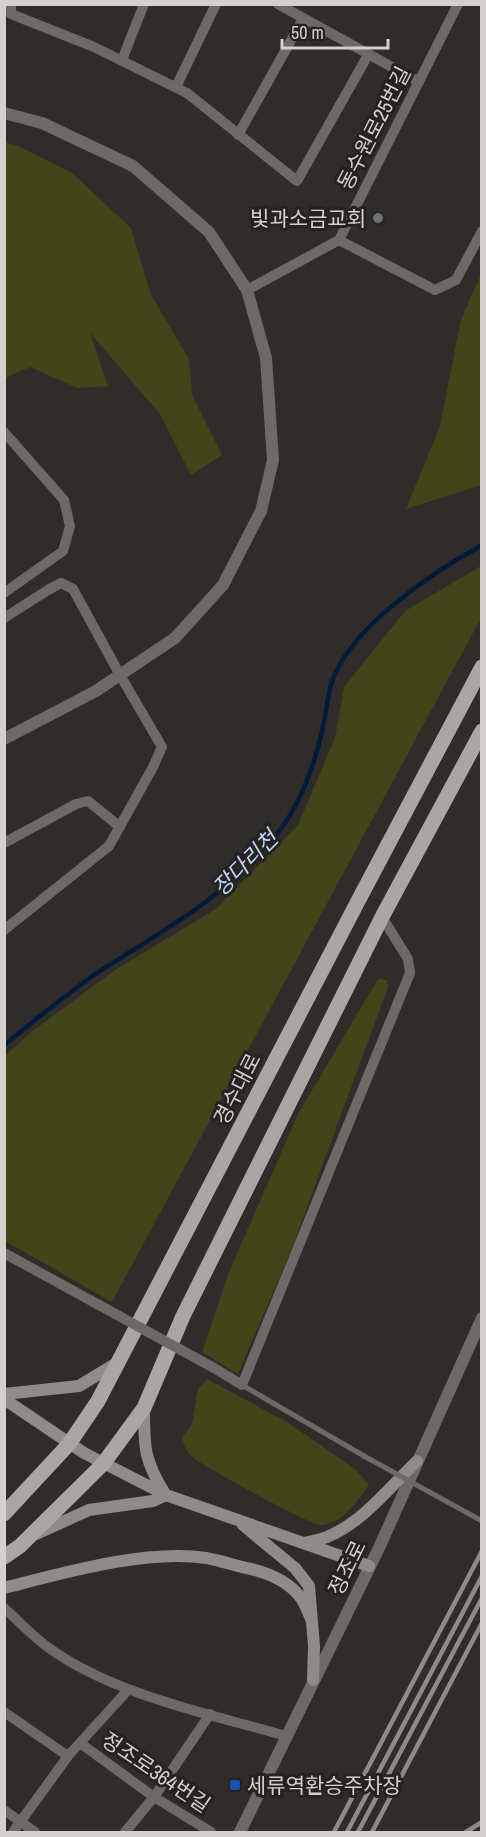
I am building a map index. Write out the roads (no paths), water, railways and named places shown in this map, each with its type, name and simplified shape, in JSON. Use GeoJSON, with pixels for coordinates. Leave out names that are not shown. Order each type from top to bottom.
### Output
{"type":"FeatureCollection","features":[{"type":"Feature","properties":{"kind":"main road","name":"경수대로"},"geometry":{"type":"LineString","coordinates":[[4,1514],[69,1444],[98,1401],[482,667]]}},
{"type":"Feature","properties":{"kind":"main road"},"geometry":{"type":"LineString","coordinates":[[4,1557],[20,1546],[103,1464],[144,1408],[183,1316],[382,917],[482,731]]}},
{"type":"Feature","properties":{"kind":"main road"},"geometry":{"type":"LineString","coordinates":[[4,1394],[79,1386],[118,1362]]}},
{"type":"Feature","properties":{"kind":"main road"},"geometry":{"type":"LineString","coordinates":[[4,1399],[69,1444],[103,1464],[166,1495],[369,1566]]}},
{"type":"Feature","properties":{"kind":"main road"},"geometry":{"type":"LineString","coordinates":[[144,1408],[144,1445],[152,1472],[166,1495]]}},
{"type":"Feature","properties":{"kind":"main road"},"geometry":{"type":"LineString","coordinates":[[303,1543],[324,1539],[343,1530],[362,1515],[417,1461]]}},
{"type":"Feature","properties":{"kind":"main road"},"geometry":{"type":"LineString","coordinates":[[30,1536],[89,1510],[153,1501],[166,1495]]}},
{"type":"Feature","properties":{"kind":"main road"},"geometry":{"type":"LineString","coordinates":[[238,1521],[295,1568],[309,1586],[314,1646],[313,1680]]}},
{"type":"Feature","properties":{"kind":"main road"},"geometry":{"type":"LineString","coordinates":[[4,1588],[135,1559],[206,1558],[260,1570],[283,1583],[301,1598],[311,1619]]}},
{"type":"Feature","properties":{"kind":"street"},"geometry":{"type":"LineString","coordinates":[[11,4],[11,14],[94,47],[187,93],[297,181],[368,55]]}},
{"type":"Feature","properties":{"kind":"street"},"geometry":{"type":"LineString","coordinates":[[122,60],[144,4]]}},
{"type":"Feature","properties":{"kind":"street"},"geometry":{"type":"LineString","coordinates":[[176,87],[216,4]]}},
{"type":"Feature","properties":{"kind":"street"},"geometry":{"type":"LineString","coordinates":[[278,4],[418,82]]}},
{"type":"Feature","properties":{"kind":"street","name":"동수원로25번길"},"geometry":{"type":"LineString","coordinates":[[339,240],[458,4]]}},
{"type":"Feature","properties":{"kind":"street"},"geometry":{"type":"LineString","coordinates":[[238,135],[303,19]]}},
{"type":"Feature","properties":{"kind":"street"},"geometry":{"type":"LineString","coordinates":[[4,113],[42,123],[133,166],[209,232],[247,290],[266,358],[273,460],[261,511],[223,585],[175,638],[96,691],[4,739]]}},
{"type":"Feature","properties":{"kind":"street"},"geometry":{"type":"LineString","coordinates":[[247,290],[339,240],[435,290],[456,280],[482,231]]}},
{"type":"Feature","properties":{"kind":"street"},"geometry":{"type":"LineString","coordinates":[[4,432],[64,500],[70,526],[63,551],[4,593]]}},
{"type":"Feature","properties":{"kind":"street"},"geometry":{"type":"LineString","coordinates":[[4,618],[61,583],[73,589],[162,747],[109,846],[4,930]]}},
{"type":"Feature","properties":{"kind":"street"},"geometry":{"type":"LineString","coordinates":[[4,843],[76,804],[88,801],[120,827]]}},
{"type":"Feature","properties":{"kind":"street"},"geometry":{"type":"LineString","coordinates":[[4,1253],[242,1385],[410,973],[408,959],[382,917]]}},
{"type":"Feature","properties":{"kind":"street","name":"정조로"},"geometry":{"type":"LineString","coordinates":[[240,1833],[369,1566],[482,1318]]}},
{"type":"Feature","properties":{"kind":"street"},"geometry":{"type":"LineString","coordinates":[[4,1608],[48,1647],[70,1662],[128,1690],[286,1736]]}},
{"type":"Feature","properties":{"kind":"street"},"geometry":{"type":"LineString","coordinates":[[13,1833],[68,1756],[128,1690]]}},
{"type":"Feature","properties":{"kind":"street"},"geometry":{"type":"LineString","coordinates":[[4,1712],[68,1756]]}},
{"type":"Feature","properties":{"kind":"street"},"geometry":{"type":"LineString","coordinates":[[125,1833],[154,1797],[210,1714]]}},
{"type":"Feature","properties":{"kind":"street","name":"정조로364번길"},"geometry":{"type":"LineString","coordinates":[[80,1743],[154,1797],[211,1833]]}},
{"type":"Feature","properties":{"kind":"street"},"geometry":{"type":"LineString","coordinates":[[4,1810],[35,1833]]}},
{"type":"Feature","properties":{"kind":"lane"},"geometry":{"type":"LineString","coordinates":[[242,1385],[482,1521]]}},
{"type":"Feature","properties":{"kind":"waterway","name":"장다리천"},"geometry":{"type":"LineString","coordinates":[[4,1045],[94,975],[198,908],[225,886],[270,842],[286,821],[302,793],[318,748],[331,685],[340,664],[354,643],[373,623],[417,586],[482,545]]}},
{"type":"Feature","properties":{"kind":"railway"},"geometry":{"type":"LineString","coordinates":[[334,1832],[482,1551]]}},
{"type":"Feature","properties":{"kind":"railway"},"geometry":{"type":"LineString","coordinates":[[347,1832],[482,1576]]}},
{"type":"Feature","properties":{"kind":"railway"},"geometry":{"type":"LineString","coordinates":[[358,1832],[482,1598]]}},
{"type":"Feature","properties":{"kind":"railway"},"geometry":{"type":"LineString","coordinates":[[372,1832],[482,1623]]}},
{"type":"Feature","properties":{"kind":"railway"},"geometry":{"type":"LineString","coordinates":[[466,1832],[482,1822]]}},
{"type":"Feature","properties":{"kind":"place","name":"빛과소금교회"},"geometry":{"type":"Point","coordinates":[378,218]}},
{"type":"Feature","properties":{"kind":"place","name":"세류역환승주차장"},"geometry":{"type":"Point","coordinates":[235,1785]}}]}
